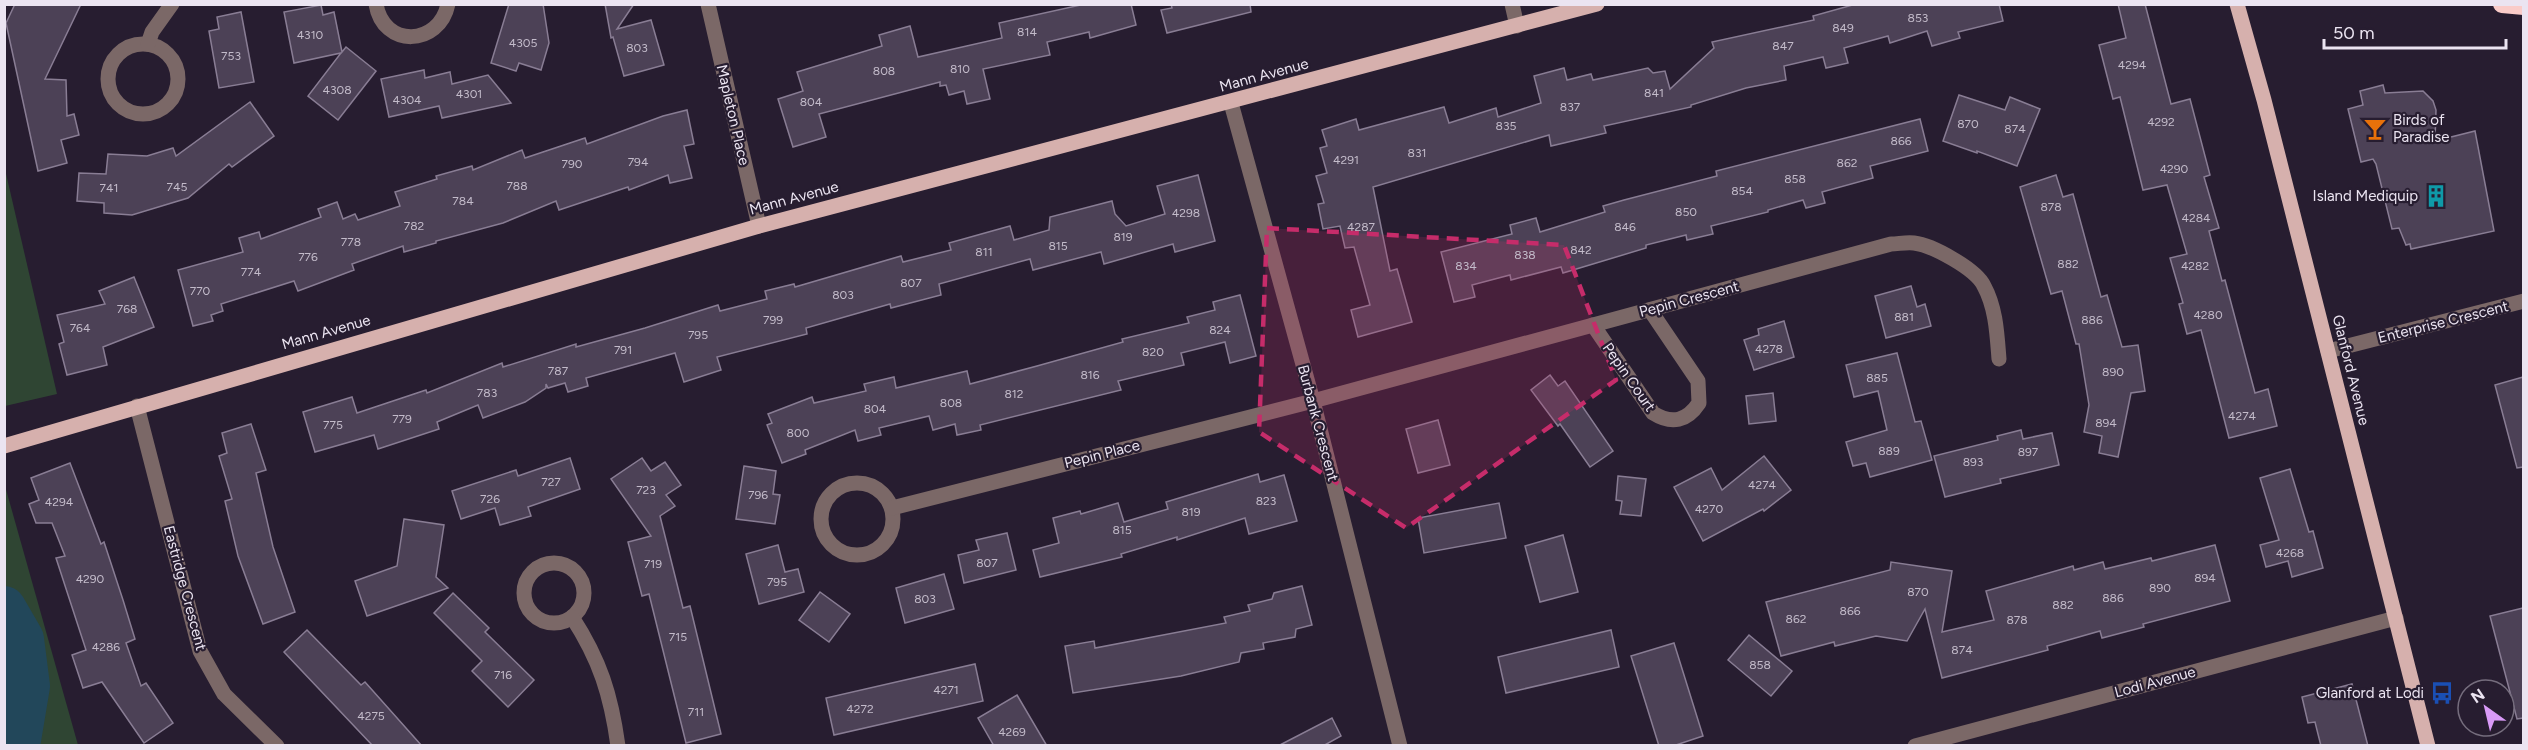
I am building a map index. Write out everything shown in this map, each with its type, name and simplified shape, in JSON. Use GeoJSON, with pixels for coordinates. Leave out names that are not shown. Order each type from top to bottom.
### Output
{"type":"FeatureCollection","features":[{"type":"Feature","properties":{"kind":"highway"},"geometry":{"type":"LineString","coordinates":[[2502,4],[2523,6]]}},
{"type":"Feature","properties":{"kind":"main road","name":"Mann Avenue"},"geometry":{"type":"LineString","coordinates":[[4,446],[759,226],[1231,103],[1597,4]]}},
{"type":"Feature","properties":{"kind":"main road","name":"Glanford Avenue"},"geometry":{"type":"LineString","coordinates":[[2237,4],[2265,100],[2428,746]]}},
{"type":"Feature","properties":{"kind":"street"},"geometry":{"type":"LineString","coordinates":[[148,44],[152,32],[172,4]]}},
{"type":"Feature","properties":{"kind":"street"},"geometry":{"type":"LineString","coordinates":[[376,4],[381,19],[389,29],[401,36],[415,37],[427,34],[438,26],[446,15],[448,4]]}},
{"type":"Feature","properties":{"kind":"street","name":"Mapleton Place"},"geometry":{"type":"LineString","coordinates":[[708,4],[759,226]]}},
{"type":"Feature","properties":{"kind":"street"},"geometry":{"type":"LineString","coordinates":[[1512,4],[1517,26]]}},
{"type":"Feature","properties":{"kind":"street"},"geometry":{"type":"LineString","coordinates":[[136,44],[148,44],[170,55],[177,66],[179,78],[177,90],[167,105],[151,114],[138,115],[126,111],[117,103],[107,80],[109,68],[115,57],[136,44]]}},
{"type":"Feature","properties":{"kind":"street","name":"Burbank Crescent"},"geometry":{"type":"LineString","coordinates":[[1231,103],[1313,401],[1400,746]]}},
{"type":"Feature","properties":{"kind":"street","name":"Pepin Crescent"},"geometry":{"type":"LineString","coordinates":[[1313,401],[1891,244],[1915,243],[1940,252],[1972,273],[1984,285],[1996,322],[1999,358]]}},
{"type":"Feature","properties":{"kind":"street","name":"Enterprise Crescent"},"geometry":{"type":"LineString","coordinates":[[2328,351],[2523,301]]}},
{"type":"Feature","properties":{"kind":"street","name":"Pepin Court"},"geometry":{"type":"LineString","coordinates":[[1593,325],[1653,414],[1673,421],[1684,419],[1699,403],[1698,381],[1650,309]]}},
{"type":"Feature","properties":{"kind":"street","name":"Pepin Place"},"geometry":{"type":"LineString","coordinates":[[892,508],[1313,401]]}},
{"type":"Feature","properties":{"kind":"street","name":"Eastridge Crescent"},"geometry":{"type":"LineString","coordinates":[[137,406],[200,651],[224,694],[277,746]]}},
{"type":"Feature","properties":{"kind":"street"},"geometry":{"type":"LineString","coordinates":[[857,482],[872,486],[884,494],[892,508],[893,523],[888,537],[878,548],[864,554],[849,554],[835,548],[825,536],[820,522],[822,507],[830,494],[842,485],[857,482]]}},
{"type":"Feature","properties":{"kind":"street"},"geometry":{"type":"LineString","coordinates":[[572,617],[592,648],[612,706],[618,746]]}},
{"type":"Feature","properties":{"kind":"street","name":"Lodi Avenue"},"geometry":{"type":"LineString","coordinates":[[1915,746],[2396,618]]}},
{"type":"Feature","properties":{"kind":"highlighted area"},"geometry":{"type":"Polygon","coordinates":[[[1267,228],[1564,245],[1616,380],[1406,528],[1259,432],[1267,228]]]}},
{"type":"Feature","properties":{"kind":"green space"},"geometry":{"type":"Polygon","coordinates":[[[4,165],[57,394],[5,406],[4,406],[4,165]]]}},
{"type":"Feature","properties":{"kind":"green space"},"geometry":{"type":"Polygon","coordinates":[[[5,486],[78,745],[5,745],[5,486]]]}},
{"type":"Feature","properties":{"kind":"building"},"geometry":{"type":"Polygon","coordinates":[[[15,4],[81,4],[45,79],[66,80],[67,116],[74,114],[79,135],[61,140],[67,163],[38,171],[6,23],[15,4]]]}},
{"type":"Feature","properties":{"kind":"building"},"geometry":{"type":"Polygon","coordinates":[[[509,4],[543,4],[549,43],[541,70],[519,63],[516,71],[491,63],[509,4]]]}},
{"type":"Feature","properties":{"kind":"building"},"geometry":{"type":"Polygon","coordinates":[[[605,4],[634,4],[617,29],[651,20],[664,65],[624,76],[613,37],[611,38],[605,4]]]}},
{"type":"Feature","properties":{"kind":"building"},"geometry":{"type":"Polygon","coordinates":[[[1085,4],[1131,4],[1136,25],[1090,38],[1089,32],[1047,42],[1050,55],[983,69],[990,99],[967,104],[964,91],[949,95],[946,85],[940,86],[940,82],[819,114],[826,137],[793,147],[778,99],[803,91],[797,72],[882,46],[879,35],[910,26],[918,57],[1002,38],[999,23],[1085,4]]]}},
{"type":"Feature","properties":{"kind":"building"},"geometry":{"type":"Polygon","coordinates":[[[1171,4],[1250,4],[1251,12],[1167,33],[1161,10],[1172,8],[1171,4]]]}},
{"type":"Feature","properties":{"kind":"building"},"geometry":{"type":"Polygon","coordinates":[[[1856,4],[1999,4],[2003,21],[1958,32],[1960,38],[1932,46],[1927,31],[1890,43],[1888,36],[1844,48],[1848,63],[1826,68],[1823,57],[1784,66],[1786,80],[1746,88],[1691,105],[1691,107],[1604,126],[1606,133],[1551,146],[1549,135],[1373,187],[1390,271],[1397,269],[1412,322],[1358,337],[1351,310],[1370,305],[1354,247],[1345,248],[1340,226],[1323,229],[1318,204],[1324,203],[1316,176],[1327,173],[1320,148],[1327,146],[1322,130],[1356,119],[1359,130],[1444,107],[1449,123],[1496,108],[1498,117],[1541,103],[1534,76],[1564,68],[1567,80],[1591,74],[1593,80],[1648,68],[1653,73],[1665,71],[1670,89],[1714,48],[1712,42],[1814,20],[1813,16],[1856,4]]]}},
{"type":"Feature","properties":{"kind":"building"},"geometry":{"type":"Polygon","coordinates":[[[2118,4],[2145,4],[2171,104],[2190,99],[2210,175],[2204,177],[2219,228],[2209,231],[2222,281],[2225,280],[2255,393],[2268,389],[2277,426],[2229,438],[2201,330],[2187,334],[2179,304],[2183,303],[2170,258],[2187,254],[2167,185],[2143,190],[2120,97],[2113,99],[2099,45],[2126,38],[2118,4]]]}},
{"type":"Feature","properties":{"kind":"building"},"geometry":{"type":"Polygon","coordinates":[[[321,5],[323,15],[334,12],[342,52],[346,47],[376,71],[338,120],[308,96],[341,53],[294,63],[284,12],[321,5]]]}},
{"type":"Feature","properties":{"kind":"building"},"geometry":{"type":"Polygon","coordinates":[[[241,12],[254,82],[219,88],[209,31],[219,29],[217,17],[241,12]]]}},
{"type":"Feature","properties":{"kind":"building"},"geometry":{"type":"Polygon","coordinates":[[[424,70],[425,78],[450,72],[452,84],[488,75],[511,103],[442,118],[439,106],[389,117],[381,79],[424,70]]]}},
{"type":"Feature","properties":{"kind":"building"},"geometry":{"type":"Polygon","coordinates":[[[2383,85],[2385,93],[2423,91],[2433,101],[2436,110],[2435,141],[2475,131],[2494,231],[2411,249],[2410,244],[2406,245],[2399,228],[2392,229],[2376,164],[2373,159],[2361,162],[2348,109],[2363,105],[2360,91],[2383,85]]]}},
{"type":"Feature","properties":{"kind":"building"},"geometry":{"type":"Polygon","coordinates":[[[1959,95],[2005,110],[2010,97],[2040,109],[2017,166],[1943,141],[1959,95]]]}},
{"type":"Feature","properties":{"kind":"building"},"geometry":{"type":"Polygon","coordinates":[[[250,102],[274,136],[232,167],[229,164],[188,198],[132,215],[104,213],[104,203],[77,201],[79,173],[106,174],[108,154],[147,156],[173,148],[176,156],[250,102]]]}},
{"type":"Feature","properties":{"kind":"building"},"geometry":{"type":"Polygon","coordinates":[[[687,110],[694,144],[684,146],[692,178],[670,183],[668,175],[629,190],[628,187],[559,210],[556,201],[503,223],[436,241],[436,243],[404,252],[403,246],[352,264],[354,270],[298,291],[294,281],[221,304],[223,311],[211,315],[213,321],[193,326],[178,270],[243,252],[239,238],[259,232],[261,239],[321,217],[318,209],[337,202],[343,219],[355,214],[358,220],[400,206],[395,192],[437,179],[436,176],[472,166],[473,170],[522,150],[525,158],[585,138],[587,144],[663,116],[687,110]]]}},
{"type":"Feature","properties":{"kind":"building"},"geometry":{"type":"Polygon","coordinates":[[[1920,119],[1928,151],[1870,166],[1873,178],[1822,192],[1825,203],[1806,208],[1803,200],[1768,210],[1768,212],[1711,226],[1713,234],[1687,240],[1686,235],[1646,245],[1646,248],[1563,273],[1561,267],[1511,280],[1510,275],[1472,285],[1475,297],[1454,302],[1441,252],[1512,234],[1510,225],[1536,218],[1540,232],[1605,212],[1603,206],[1717,176],[1716,171],[1920,119]]]}},
{"type":"Feature","properties":{"kind":"building"},"geometry":{"type":"Polygon","coordinates":[[[1198,175],[1215,241],[1175,252],[1173,244],[1104,264],[1101,252],[1033,270],[1030,259],[939,284],[941,295],[891,308],[890,304],[806,328],[807,334],[717,357],[721,370],[684,382],[675,353],[586,378],[588,386],[568,392],[565,383],[548,388],[546,384],[546,388],[525,402],[483,418],[478,405],[437,422],[439,429],[378,449],[374,435],[315,452],[303,412],[352,397],[357,413],[426,390],[427,393],[502,363],[503,367],[576,344],[576,347],[645,328],[718,305],[720,311],[767,299],[765,291],[794,284],[795,287],[901,256],[903,262],[951,250],[949,243],[1010,226],[1014,240],[1049,230],[1050,217],[1112,201],[1115,214],[1126,226],[1165,214],[1157,186],[1198,175]]]}},
{"type":"Feature","properties":{"kind":"building"},"geometry":{"type":"Polygon","coordinates":[[[2056,175],[2063,197],[2073,194],[2101,297],[2107,295],[2122,347],[2138,345],[2145,391],[2131,393],[2118,457],[2099,453],[2102,436],[2084,432],[2089,405],[2079,344],[2076,344],[2062,291],[2051,294],[2020,187],[2056,175]]]}},
{"type":"Feature","properties":{"kind":"building"},"geometry":{"type":"Polygon","coordinates":[[[134,277],[154,327],[103,347],[107,365],[67,375],[59,344],[64,342],[57,315],[105,304],[99,291],[134,277]]]}},
{"type":"Feature","properties":{"kind":"building"},"geometry":{"type":"Polygon","coordinates":[[[1911,286],[1917,307],[1925,304],[1931,326],[1886,338],[1875,296],[1911,286]]]}},
{"type":"Feature","properties":{"kind":"building"},"geometry":{"type":"Polygon","coordinates":[[[1240,295],[1256,356],[1230,363],[1225,342],[1181,353],[1184,365],[1118,381],[1121,390],[980,425],[981,430],[957,435],[955,424],[933,430],[929,416],[879,428],[881,435],[858,441],[855,430],[805,450],[806,454],[782,463],[767,425],[772,423],[768,414],[812,397],[814,403],[866,391],[864,384],[894,377],[896,388],[967,371],[970,384],[1123,342],[1122,339],[1189,323],[1187,317],[1215,310],[1213,302],[1240,295]]]}},
{"type":"Feature","properties":{"kind":"building"},"geometry":{"type":"Polygon","coordinates":[[[1784,321],[1794,357],[1754,370],[1744,340],[1759,335],[1758,329],[1784,321]]]}},
{"type":"Feature","properties":{"kind":"building"},"geometry":{"type":"Polygon","coordinates":[[[1897,353],[1915,422],[1921,421],[1932,460],[1870,477],[1866,463],[1853,466],[1846,442],[1887,430],[1878,391],[1854,397],[1846,365],[1897,353]]]}},
{"type":"Feature","properties":{"kind":"building"},"geometry":{"type":"Polygon","coordinates":[[[1550,375],[1558,386],[1565,381],[1613,451],[1590,467],[1560,424],[1558,426],[1531,390],[1550,375]]]}},
{"type":"Feature","properties":{"kind":"building"},"geometry":{"type":"Polygon","coordinates":[[[2523,377],[2523,467],[2517,468],[2495,385],[2523,377]]]}},
{"type":"Feature","properties":{"kind":"building"},"geometry":{"type":"Polygon","coordinates":[[[1773,393],[1776,421],[1749,424],[1746,396],[1773,393]]]}},
{"type":"Feature","properties":{"kind":"building"},"geometry":{"type":"Polygon","coordinates":[[[1438,420],[1450,465],[1418,473],[1406,429],[1438,420]]]}},
{"type":"Feature","properties":{"kind":"building"},"geometry":{"type":"Polygon","coordinates":[[[251,424],[266,470],[256,473],[273,547],[295,612],[263,624],[238,556],[225,501],[232,499],[219,456],[227,453],[222,433],[251,424]]]}},
{"type":"Feature","properties":{"kind":"building"},"geometry":{"type":"Polygon","coordinates":[[[2021,430],[2023,439],[2052,433],[2059,465],[2000,479],[2001,483],[1945,497],[1934,456],[1998,440],[1997,436],[2021,430]]]}},
{"type":"Feature","properties":{"kind":"building"},"geometry":{"type":"Polygon","coordinates":[[[1764,456],[1791,490],[1764,511],[1763,509],[1703,541],[1674,487],[1711,468],[1722,490],[1764,456]]]}},
{"type":"Feature","properties":{"kind":"building"},"geometry":{"type":"Polygon","coordinates":[[[570,458],[580,489],[528,507],[531,516],[500,525],[495,508],[461,519],[452,491],[516,470],[518,476],[570,458]]]}},
{"type":"Feature","properties":{"kind":"building"},"geometry":{"type":"Polygon","coordinates":[[[642,458],[651,471],[665,462],[681,485],[666,495],[675,506],[660,516],[683,608],[690,606],[721,734],[686,743],[649,594],[642,596],[628,542],[651,536],[611,479],[642,458]]]}},
{"type":"Feature","properties":{"kind":"building"},"geometry":{"type":"Polygon","coordinates":[[[70,463],[101,544],[104,542],[123,600],[135,639],[126,643],[141,686],[146,683],[173,723],[144,743],[102,682],[83,688],[72,655],[86,650],[56,558],[65,556],[52,523],[36,523],[29,504],[39,500],[31,478],[70,463]]]}},
{"type":"Feature","properties":{"kind":"building"},"geometry":{"type":"Polygon","coordinates":[[[744,466],[776,471],[773,494],[780,495],[775,524],[736,519],[744,466]]]}},
{"type":"Feature","properties":{"kind":"building"},"geometry":{"type":"Polygon","coordinates":[[[2290,469],[2309,532],[2313,531],[2323,568],[2292,577],[2288,561],[2266,567],[2260,545],[2279,540],[2260,478],[2290,469]]]}},
{"type":"Feature","properties":{"kind":"building"},"geometry":{"type":"Polygon","coordinates":[[[1258,474],[1260,482],[1284,475],[1297,521],[1249,534],[1245,518],[1177,540],[1177,537],[1121,554],[1122,557],[1040,577],[1033,550],[1059,543],[1053,518],[1080,511],[1081,514],[1118,503],[1124,522],[1168,509],[1166,502],[1258,474]]]}},
{"type":"Feature","properties":{"kind":"building"},"geometry":{"type":"Polygon","coordinates":[[[1618,476],[1646,479],[1641,516],[1620,514],[1622,501],[1616,500],[1618,476]]]}},
{"type":"Feature","properties":{"kind":"building"},"geometry":{"type":"Polygon","coordinates":[[[1499,503],[1506,538],[1424,553],[1418,518],[1499,503]]]}},
{"type":"Feature","properties":{"kind":"building"},"geometry":{"type":"Polygon","coordinates":[[[404,519],[444,525],[436,577],[448,588],[367,616],[355,581],[397,566],[404,519]]]}},
{"type":"Feature","properties":{"kind":"building"},"geometry":{"type":"Polygon","coordinates":[[[1007,533],[1016,570],[964,583],[958,555],[979,550],[976,540],[1007,533]]]}},
{"type":"Feature","properties":{"kind":"building"},"geometry":{"type":"Polygon","coordinates":[[[1563,535],[1578,592],[1540,602],[1525,546],[1563,535]]]}},
{"type":"Feature","properties":{"kind":"building"},"geometry":{"type":"Polygon","coordinates":[[[778,545],[785,572],[798,569],[804,592],[759,604],[746,554],[778,545]]]}},
{"type":"Feature","properties":{"kind":"building"},"geometry":{"type":"Polygon","coordinates":[[[2215,545],[2230,601],[2143,624],[2144,627],[2102,638],[2100,631],[2047,646],[2048,650],[1942,678],[1925,609],[1907,641],[1876,636],[1835,646],[1834,642],[1781,656],[1766,602],[1890,570],[1891,562],[1952,571],[1942,632],[1994,620],[1986,591],[2073,566],[2074,570],[2103,562],[2105,569],[2151,558],[2152,561],[2215,545]]]}},
{"type":"Feature","properties":{"kind":"building"},"geometry":{"type":"Polygon","coordinates":[[[944,574],[954,609],[905,623],[896,588],[944,574]]]}},
{"type":"Feature","properties":{"kind":"building"},"geometry":{"type":"Polygon","coordinates":[[[1302,586],[1312,625],[1296,629],[1295,637],[1263,643],[1264,649],[1241,653],[1239,662],[1181,676],[1073,693],[1065,646],[1094,641],[1095,648],[1226,623],[1224,617],[1250,611],[1248,605],[1272,599],[1274,593],[1302,586]]]}},
{"type":"Feature","properties":{"kind":"building"},"geometry":{"type":"Polygon","coordinates":[[[820,592],[850,614],[829,642],[799,620],[820,592]]]}},
{"type":"Feature","properties":{"kind":"building"},"geometry":{"type":"Polygon","coordinates":[[[453,593],[489,628],[485,632],[534,680],[508,707],[472,671],[482,661],[434,613],[453,593]]]}},
{"type":"Feature","properties":{"kind":"building"},"geometry":{"type":"Polygon","coordinates":[[[2523,608],[2523,718],[2517,719],[2516,678],[2506,678],[2490,616],[2523,608]]]}},
{"type":"Feature","properties":{"kind":"building"},"geometry":{"type":"Polygon","coordinates":[[[307,630],[361,685],[365,682],[422,746],[373,746],[284,652],[307,630]]]}},
{"type":"Feature","properties":{"kind":"building"},"geometry":{"type":"Polygon","coordinates":[[[1611,630],[1619,667],[1506,693],[1498,657],[1611,630]]]}},
{"type":"Feature","properties":{"kind":"building"},"geometry":{"type":"Polygon","coordinates":[[[1749,635],[1792,671],[1771,696],[1728,660],[1749,635]]]}},
{"type":"Feature","properties":{"kind":"building"},"geometry":{"type":"Polygon","coordinates":[[[1674,643],[1703,736],[1673,746],[1659,746],[1631,656],[1674,643]]]}},
{"type":"Feature","properties":{"kind":"building"},"geometry":{"type":"Polygon","coordinates":[[[975,664],[983,701],[834,735],[826,698],[975,664]]]}},
{"type":"Feature","properties":{"kind":"building"},"geometry":{"type":"Polygon","coordinates":[[[2352,684],[2368,746],[2321,746],[2315,722],[2308,723],[2302,697],[2352,684]]]}},
{"type":"Feature","properties":{"kind":"building"},"geometry":{"type":"Polygon","coordinates":[[[1017,695],[1047,746],[994,746],[978,718],[1017,695]]]}},
{"type":"Feature","properties":{"kind":"building"},"geometry":{"type":"Polygon","coordinates":[[[1332,718],[1341,736],[1323,746],[1278,746],[1332,718]]]}},
{"type":"Feature","properties":{"kind":"waterway"},"geometry":{"type":"LineString","coordinates":[[4,608],[22,639],[28,686],[18,746]]}},
{"type":"Feature","properties":{"kind":"place","name":"Birds of Paradise"},"geometry":{"type":"Point","coordinates":[2375,129]}},
{"type":"Feature","properties":{"kind":"place","name":"Island Mediquip"},"geometry":{"type":"Point","coordinates":[2436,196]}},
{"type":"Feature","properties":{"kind":"place","name":"Glanford at Lodi"},"geometry":{"type":"Point","coordinates":[2442,693]}}]}
